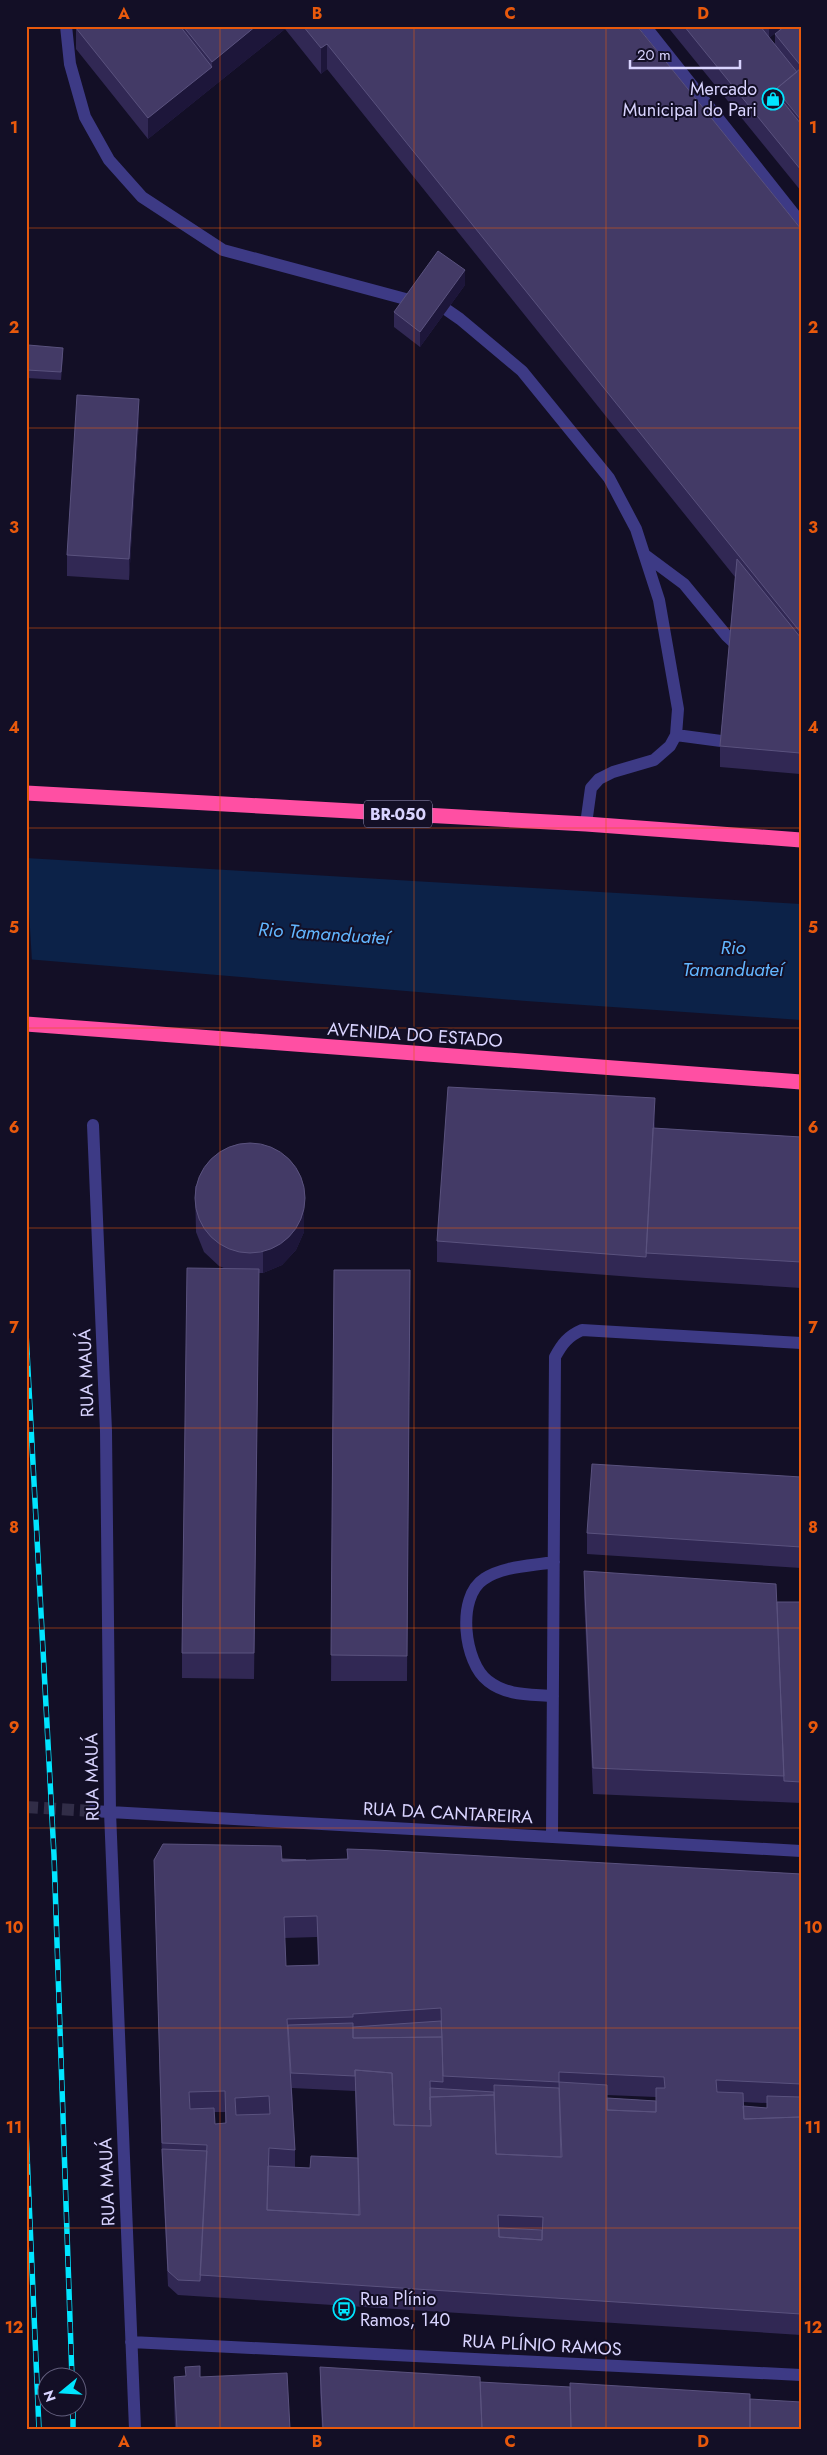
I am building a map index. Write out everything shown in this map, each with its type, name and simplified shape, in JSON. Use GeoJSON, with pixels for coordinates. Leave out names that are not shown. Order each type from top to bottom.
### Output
{"type":"FeatureCollection","features":[{"type":"Feature","properties":{"kind":"highway","name":"BR-050"},"geometry":{"type":"LineString","coordinates":[[26,793],[586,824],[801,840]]}},
{"type":"Feature","properties":{"kind":"highway","name":"AVENIDA DO ESTADO"},"geometry":{"type":"LineString","coordinates":[[26,1024],[801,1082]]}},
{"type":"Feature","properties":{"kind":"street"},"geometry":{"type":"LineString","coordinates":[[66,26],[70,64],[85,117],[109,160],[142,197],[223,250],[412,301]]}},
{"type":"Feature","properties":{"kind":"street"},"geometry":{"type":"LineString","coordinates":[[645,26],[801,223]]}},
{"type":"Feature","properties":{"kind":"street"},"geometry":{"type":"LineString","coordinates":[[447,310],[460,318],[522,371],[609,478],[636,529],[659,600],[675,684],[678,709],[676,735],[670,746],[654,760],[613,772],[599,779],[591,788],[586,824]]}},
{"type":"Feature","properties":{"kind":"street"},"geometry":{"type":"LineString","coordinates":[[644,555],[684,584],[726,635],[753,661]]}},
{"type":"Feature","properties":{"kind":"street"},"geometry":{"type":"LineString","coordinates":[[676,735],[753,744]]}},
{"type":"Feature","properties":{"kind":"street","name":"RUA MAUÁ"},"geometry":{"type":"LineString","coordinates":[[93,1125],[106,1431],[110,1812],[135,2429]]}},
{"type":"Feature","properties":{"kind":"street"},"geometry":{"type":"LineString","coordinates":[[552,1837],[555,1357],[570,1335],[582,1330],[801,1343]]}},
{"type":"Feature","properties":{"kind":"street"},"geometry":{"type":"LineString","coordinates":[[553,1696],[508,1693],[487,1681],[475,1666],[469,1650],[466,1619],[470,1596],[482,1580],[504,1571],[554,1562]]}},
{"type":"Feature","properties":{"kind":"street","name":"RUA DA CANTAREIRA"},"geometry":{"type":"LineString","coordinates":[[92,1811],[801,1851]]}},
{"type":"Feature","properties":{"kind":"street","name":"RUA PLÍNIO RAMOS"},"geometry":{"type":"LineString","coordinates":[[131,2342],[801,2375]]}},
{"type":"Feature","properties":{"kind":"water","name":"Rio Tamanduateí"},"geometry":{"type":"Polygon","coordinates":[[[26,858],[801,904],[801,1020],[526,1001],[26,959],[26,858]]]}},
{"type":"Feature","properties":{"kind":"pier"},"geometry":{"type":"Polygon","coordinates":[[[26,859],[32,962],[26,962],[26,859]]]}},
{"type":"Feature","properties":{"kind":"building"},"geometry":{"type":"Polygon","coordinates":[[[77,26],[180,26],[212,67],[148,118],[76,28],[77,26]]]}},
{"type":"Feature","properties":{"kind":"building"},"geometry":{"type":"Polygon","coordinates":[[[183,26],[256,26],[212,62],[183,26]]]}},
{"type":"Feature","properties":{"kind":"building"},"geometry":{"type":"Polygon","coordinates":[[[303,26],[637,26],[801,229],[801,633],[327,44],[321,48],[303,26]]]}},
{"type":"Feature","properties":{"kind":"building","name":"Mercado Municipal do Pari"},"geometry":{"type":"Polygon","coordinates":[[[684,26],[760,26],[797,72],[776,89],[776,93],[801,124],[801,170],[684,26]]]}},
{"type":"Feature","properties":{"kind":"building"},"geometry":{"type":"Polygon","coordinates":[[[785,26],[801,26],[801,66],[775,34],[785,26]]]}},
{"type":"Feature","properties":{"kind":"building"},"geometry":{"type":"Polygon","coordinates":[[[801,68],[801,120],[776,89],[801,68]]]}},
{"type":"Feature","properties":{"kind":"building"},"geometry":{"type":"Polygon","coordinates":[[[438,251],[465,270],[420,332],[394,312],[438,251]]]}},
{"type":"Feature","properties":{"kind":"building"},"geometry":{"type":"Polygon","coordinates":[[[28,345],[63,348],[61,372],[27,370],[28,345]]]}},
{"type":"Feature","properties":{"kind":"building"},"geometry":{"type":"Polygon","coordinates":[[[77,395],[139,399],[129,559],[67,555],[77,395]]]}},
{"type":"Feature","properties":{"kind":"building"},"geometry":{"type":"Polygon","coordinates":[[[737,559],[801,638],[800,753],[720,746],[737,559]]]}},
{"type":"Feature","properties":{"kind":"building"},"geometry":{"type":"Polygon","coordinates":[[[448,1087],[655,1098],[646,1257],[437,1241],[448,1087]]]}},
{"type":"Feature","properties":{"kind":"building"},"geometry":{"type":"Polygon","coordinates":[[[653,1128],[801,1137],[801,1262],[646,1253],[653,1128]]]}},
{"type":"Feature","properties":{"kind":"building"},"geometry":{"type":"Polygon","coordinates":[[[250,1143],[271,1147],[289,1159],[301,1177],[305,1198],[301,1219],[289,1237],[271,1249],[250,1253],[229,1249],[211,1237],[199,1219],[195,1198],[199,1177],[211,1159],[229,1147],[250,1143]]]}},
{"type":"Feature","properties":{"kind":"building"},"geometry":{"type":"Polygon","coordinates":[[[187,1268],[259,1269],[254,1653],[182,1653],[187,1268]]]}},
{"type":"Feature","properties":{"kind":"building"},"geometry":{"type":"Polygon","coordinates":[[[334,1270],[410,1270],[407,1656],[331,1655],[334,1270]]]}},
{"type":"Feature","properties":{"kind":"building"},"geometry":{"type":"Polygon","coordinates":[[[592,1464],[801,1477],[801,1547],[587,1533],[592,1464]]]}},
{"type":"Feature","properties":{"kind":"building"},"geometry":{"type":"Polygon","coordinates":[[[584,1571],[776,1584],[784,1776],[593,1768],[584,1571]]]}},
{"type":"Feature","properties":{"kind":"building"},"geometry":{"type":"Polygon","coordinates":[[[777,1602],[801,1602],[801,1782],[784,1781],[777,1602]]]}},
{"type":"Feature","properties":{"kind":"building"},"geometry":{"type":"Polygon","coordinates":[[[163,1844],[281,1846],[282,1861],[348,1859],[347,1849],[801,1874],[801,2084],[716,2080],[717,2092],[743,2093],[744,2119],[800,2117],[801,2314],[200,2275],[207,2145],[162,2143],[154,1860],[163,1844]],[[317,1916],[284,1917],[286,1966],[319,1965],[317,1916]],[[441,2008],[353,2014],[353,2017],[287,2019],[295,2150],[269,2148],[267,2210],[360,2215],[355,2070],[392,2073],[394,2125],[431,2126],[430,2097],[494,2095],[496,2154],[562,2157],[559,2082],[443,2076],[441,2008]],[[559,2072],[559,2082],[607,2085],[607,2110],[656,2112],[656,2088],[665,2088],[664,2077],[559,2072]],[[225,2091],[189,2092],[190,2109],[214,2108],[215,2124],[226,2123],[225,2091]],[[269,2096],[235,2098],[236,2115],[270,2114],[269,2096]],[[498,2215],[499,2237],[542,2240],[543,2217],[498,2215]]]}},
{"type":"Feature","properties":{"kind":"building"},"geometry":{"type":"Polygon","coordinates":[[[282,1859],[306,1860],[282,1861],[282,1859]]]}},
{"type":"Feature","properties":{"kind":"building"},"geometry":{"type":"Polygon","coordinates":[[[441,2021],[442,2037],[353,2038],[353,2027],[441,2021]]]}},
{"type":"Feature","properties":{"kind":"building"},"geometry":{"type":"Polygon","coordinates":[[[353,2023],[353,2038],[442,2037],[443,2082],[430,2081],[431,2126],[394,2125],[392,2073],[355,2070],[355,2076],[291,2073],[288,2025],[353,2023]]]}},
{"type":"Feature","properties":{"kind":"building"},"geometry":{"type":"Polygon","coordinates":[[[494,2085],[559,2088],[561,2157],[496,2154],[494,2085]]]}},
{"type":"Feature","properties":{"kind":"building"},"geometry":{"type":"Polygon","coordinates":[[[430,2088],[494,2092],[494,2095],[430,2097],[430,2088]]]}},
{"type":"Feature","properties":{"kind":"building"},"geometry":{"type":"Polygon","coordinates":[[[767,2096],[801,2097],[801,2122],[800,2117],[744,2119],[743,2106],[767,2108],[767,2096]]]}},
{"type":"Feature","properties":{"kind":"building"},"geometry":{"type":"Polygon","coordinates":[[[607,2098],[656,2101],[656,2112],[607,2110],[607,2098]]]}},
{"type":"Feature","properties":{"kind":"building"},"geometry":{"type":"Polygon","coordinates":[[[162,2149],[207,2151],[200,2281],[178,2280],[168,2271],[162,2149]]]}},
{"type":"Feature","properties":{"kind":"building"},"geometry":{"type":"Polygon","coordinates":[[[311,2156],[358,2158],[359,2215],[267,2210],[268,2166],[310,2168],[311,2156]]]}},
{"type":"Feature","properties":{"kind":"building"},"geometry":{"type":"Polygon","coordinates":[[[499,2228],[542,2230],[542,2240],[499,2237],[499,2228]]]}},
{"type":"Feature","properties":{"kind":"building"},"geometry":{"type":"Polygon","coordinates":[[[200,2366],[200,2377],[287,2373],[290,2429],[177,2429],[174,2377],[186,2376],[185,2367],[200,2366]]]}},
{"type":"Feature","properties":{"kind":"building"},"geometry":{"type":"Polygon","coordinates":[[[320,2367],[480,2377],[482,2429],[323,2429],[320,2367]]]}},
{"type":"Feature","properties":{"kind":"building"},"geometry":{"type":"Polygon","coordinates":[[[480,2382],[570,2387],[571,2429],[482,2429],[480,2382]]]}},
{"type":"Feature","properties":{"kind":"building"},"geometry":{"type":"Polygon","coordinates":[[[570,2383],[750,2394],[750,2429],[571,2429],[570,2383]]]}},
{"type":"Feature","properties":{"kind":"building"},"geometry":{"type":"Polygon","coordinates":[[[750,2399],[801,2402],[801,2429],[750,2429],[750,2399]]]}},
{"type":"Feature","properties":{"kind":"tunnel"},"geometry":{"type":"LineString","coordinates":[[26,1807],[92,1811]]}},
{"type":"Feature","properties":{"kind":"railway"},"geometry":{"type":"LineString","coordinates":[[26,1333],[54,1855],[72,2368]]}},
{"type":"Feature","properties":{"kind":"railway"},"geometry":{"type":"LineString","coordinates":[[26,2131],[39,2429]]}},
{"type":"Feature","properties":{"kind":"railway"},"geometry":{"type":"LineString","coordinates":[[73,2418],[73,2429]]}},
{"type":"Feature","properties":{"kind":"place","name":"Mercado Municipal do Pari"},"geometry":{"type":"Point","coordinates":[773,99]}},
{"type":"Feature","properties":{"kind":"place","name":"Rua Plínio Ramos, 140"},"geometry":{"type":"Point","coordinates":[344,2309]}}]}
